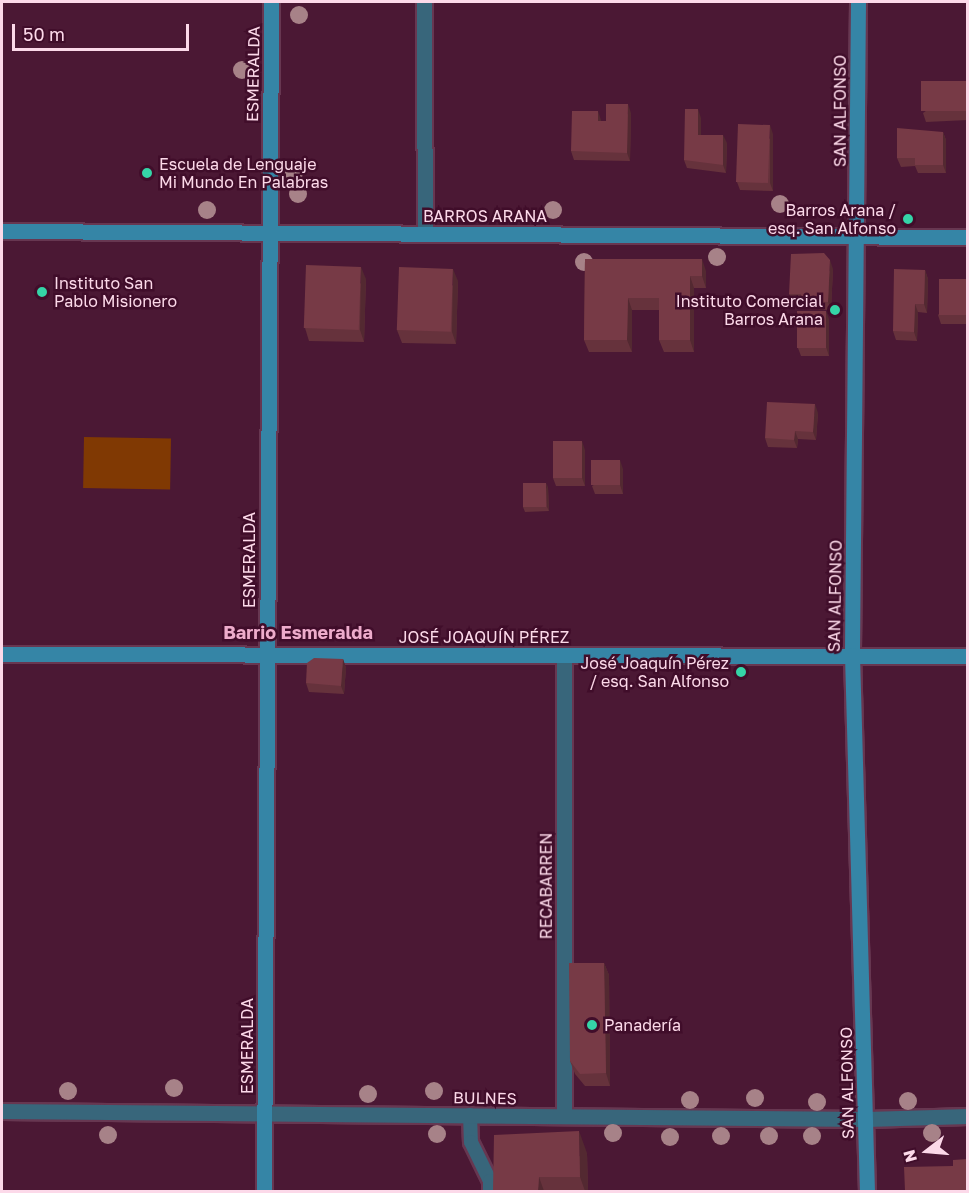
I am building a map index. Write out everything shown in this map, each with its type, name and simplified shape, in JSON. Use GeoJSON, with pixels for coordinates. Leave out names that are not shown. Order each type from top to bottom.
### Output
{"type":"FeatureCollection","features":[{"type":"Feature","properties":{"kind":"street","name":"ESMERALDA"},"geometry":{"type":"LineString","coordinates":[[264,1191],[272,2]]}},
{"type":"Feature","properties":{"kind":"street"},"geometry":{"type":"LineString","coordinates":[[424,2],[425,233]]}},
{"type":"Feature","properties":{"kind":"street","name":"SAN ALFONSO"},"geometry":{"type":"LineString","coordinates":[[858,2],[858,236],[852,655],[867,1191]]}},
{"type":"Feature","properties":{"kind":"street","name":"BARROS ARANA"},"geometry":{"type":"LineString","coordinates":[[2,231],[968,237]]}},
{"type":"Feature","properties":{"kind":"street","name":"JOSÉ JOAQUÍN PÉREZ"},"geometry":{"type":"LineString","coordinates":[[2,654],[968,656]]}},
{"type":"Feature","properties":{"kind":"street","name":"RECABARREN"},"geometry":{"type":"LineString","coordinates":[[564,655],[564,1116]]}},
{"type":"Feature","properties":{"kind":"street","name":"BULNES"},"geometry":{"type":"LineString","coordinates":[[2,1111],[866,1119],[968,1116]]}},
{"type":"Feature","properties":{"kind":"lane"},"geometry":{"type":"LineString","coordinates":[[470,1115],[471,1142],[490,1181],[490,1191]]}},
{"type":"Feature","properties":{"kind":"shaded area"},"geometry":{"type":"Polygon","coordinates":[[[84,437],[171,439],[170,490],[83,488],[84,437]]]}},
{"type":"Feature","properties":{"kind":"building"},"geometry":{"type":"Polygon","coordinates":[[[921,81],[968,81],[968,111],[921,111],[921,81]]]}},
{"type":"Feature","properties":{"kind":"building"},"geometry":{"type":"Polygon","coordinates":[[[606,104],[628,104],[627,153],[571,151],[572,111],[598,111],[598,121],[606,121],[606,104]]]}},
{"type":"Feature","properties":{"kind":"building"},"geometry":{"type":"Polygon","coordinates":[[[685,109],[698,109],[698,135],[723,135],[723,165],[684,160],[685,109]]]}},
{"type":"Feature","properties":{"kind":"building"},"geometry":{"type":"Polygon","coordinates":[[[738,124],[770,125],[768,183],[736,182],[738,124]]]}},
{"type":"Feature","properties":{"kind":"building"},"geometry":{"type":"Polygon","coordinates":[[[897,128],[943,132],[943,165],[915,165],[915,158],[897,158],[897,128]]]}},
{"type":"Feature","properties":{"kind":"building"},"geometry":{"type":"Polygon","coordinates":[[[824,253],[830,260],[828,302],[801,301],[801,294],[789,294],[791,254],[824,253]]]}},
{"type":"Feature","properties":{"kind":"building"},"geometry":{"type":"Polygon","coordinates":[[[585,259],[702,259],[702,276],[690,276],[690,340],[659,340],[659,298],[628,298],[627,340],[584,340],[585,259]]]}},
{"type":"Feature","properties":{"kind":"building"},"geometry":{"type":"Polygon","coordinates":[[[306,265],[361,267],[359,330],[304,328],[306,265]]]}},
{"type":"Feature","properties":{"kind":"building"},"geometry":{"type":"Polygon","coordinates":[[[399,267],[453,269],[451,332],[397,330],[399,267]]]}},
{"type":"Feature","properties":{"kind":"building"},"geometry":{"type":"Polygon","coordinates":[[[894,269],[925,270],[924,304],[915,304],[914,332],[893,331],[894,269]]]}},
{"type":"Feature","properties":{"kind":"building"},"geometry":{"type":"Polygon","coordinates":[[[939,279],[968,279],[968,315],[939,315],[939,279]]]}},
{"type":"Feature","properties":{"kind":"building"},"geometry":{"type":"Polygon","coordinates":[[[797,311],[826,311],[826,348],[797,348],[797,311]]]}},
{"type":"Feature","properties":{"kind":"building"},"geometry":{"type":"Polygon","coordinates":[[[767,402],[815,404],[813,432],[795,431],[794,440],[765,438],[767,402]]]}},
{"type":"Feature","properties":{"kind":"building"},"geometry":{"type":"Polygon","coordinates":[[[553,441],[582,441],[582,478],[553,478],[553,441]]]}},
{"type":"Feature","properties":{"kind":"building"},"geometry":{"type":"Polygon","coordinates":[[[591,460],[620,460],[620,485],[591,485],[591,460]]]}},
{"type":"Feature","properties":{"kind":"building"},"geometry":{"type":"Polygon","coordinates":[[[523,483],[546,483],[546,507],[523,507],[523,483]]]}},
{"type":"Feature","properties":{"kind":"building"},"geometry":{"type":"Polygon","coordinates":[[[314,658],[343,659],[341,686],[306,683],[307,663],[314,658]]]}},
{"type":"Feature","properties":{"kind":"building","name":"Panadería"},"geometry":{"type":"Polygon","coordinates":[[[569,963],[604,963],[606,1073],[580,1074],[570,1061],[569,963]]]}},
{"type":"Feature","properties":{"kind":"building"},"geometry":{"type":"Polygon","coordinates":[[[579,1131],[580,1177],[539,1177],[538,1191],[493,1191],[494,1135],[579,1131]]]}},
{"type":"Feature","properties":{"kind":"building"},"geometry":{"type":"Polygon","coordinates":[[[968,1159],[968,1191],[905,1191],[904,1167],[953,1166],[953,1160],[968,1159]]]}},
{"type":"Feature","properties":{"kind":"place","name":"Escuela de Lenguaje Mi Mundo En Palabras"},"geometry":{"type":"Point","coordinates":[147,173]}},
{"type":"Feature","properties":{"kind":"place","name":"Barros Arana / esq. San Alfonso"},"geometry":{"type":"Point","coordinates":[908,219]}},
{"type":"Feature","properties":{"kind":"place","name":"Instituto San Pablo Misionero"},"geometry":{"type":"Point","coordinates":[42,292]}},
{"type":"Feature","properties":{"kind":"place","name":"Instituto Comercial Barros Arana"},"geometry":{"type":"Point","coordinates":[835,310]}},
{"type":"Feature","properties":{"kind":"place","name":"José Joaquín Pérez / esq. San Alfonso"},"geometry":{"type":"Point","coordinates":[741,672]}},
{"type":"Feature","properties":{"kind":"place","name":"Panadería"},"geometry":{"type":"Point","coordinates":[592,1025]}},
{"type":"Feature","properties":{"kind":"district","name":"Barrio Esmeralda"},"geometry":{"type":"Point","coordinates":[298,632]}}]}
